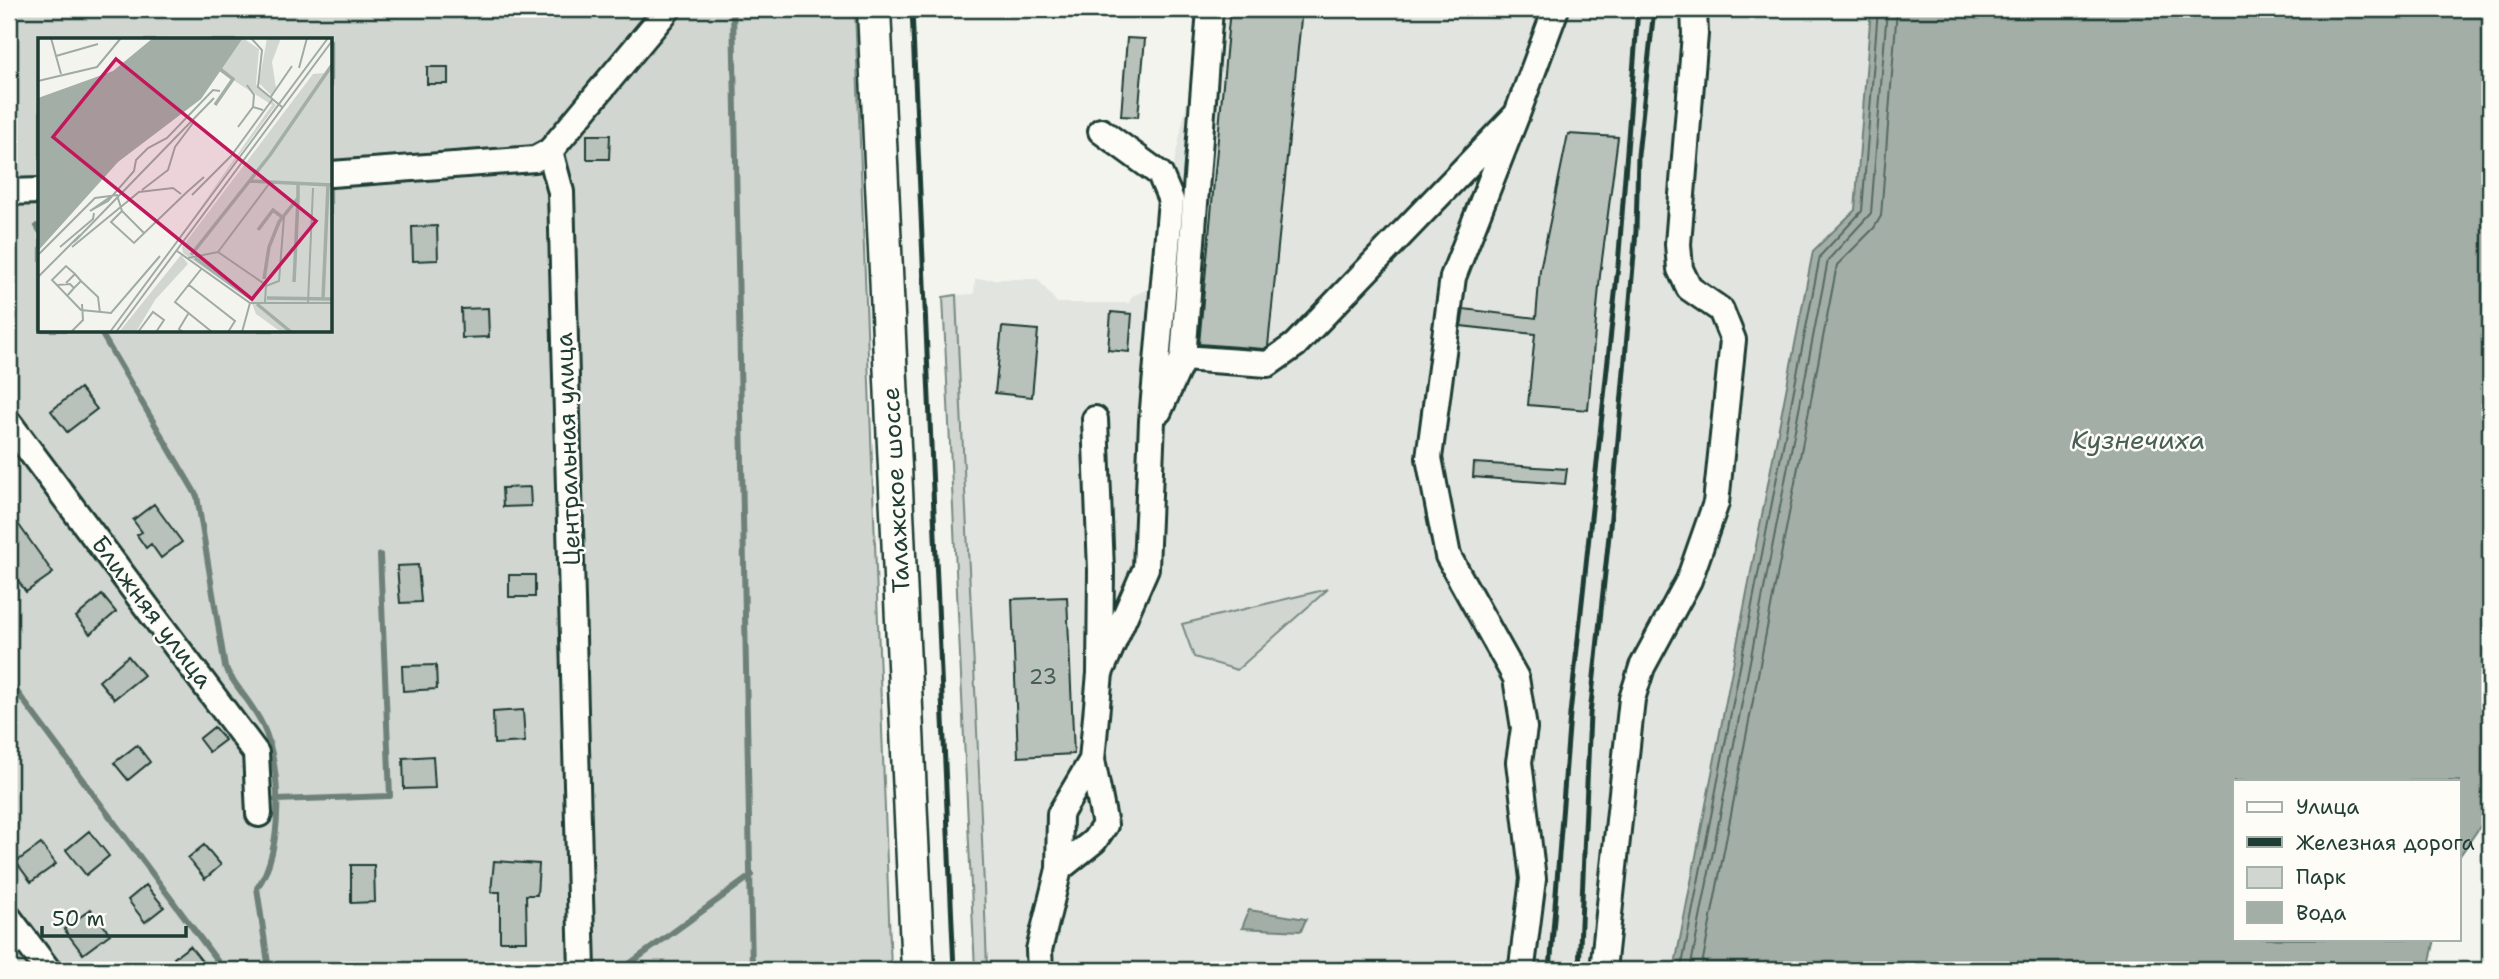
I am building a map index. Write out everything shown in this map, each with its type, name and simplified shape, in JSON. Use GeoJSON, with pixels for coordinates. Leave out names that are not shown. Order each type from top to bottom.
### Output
{"type":"FeatureCollection","features":[{"type":"Feature","properties":{"kind":"main road","name":"Талажское шоссе"},"geometry":{"type":"LineString","coordinates":[[874,9],[918,970]]}},
{"type":"Feature","properties":{"kind":"lane"},"geometry":{"type":"LineString","coordinates":[[332,174],[535,159],[550,150],[668,9]]}},
{"type":"Feature","properties":{"kind":"lane"},"geometry":{"type":"LineString","coordinates":[[1152,427],[1183,358],[1210,9]]}},
{"type":"Feature","properties":{"kind":"lane"},"geometry":{"type":"LineString","coordinates":[[1522,967],[1533,879],[1519,762],[1524,728],[1516,678],[1448,556],[1429,458],[1453,277],[1556,9]]}},
{"type":"Feature","properties":{"kind":"lane"},"geometry":{"type":"LineString","coordinates":[[1603,970],[1632,699],[1642,667],[1689,580],[1716,502],[1733,340],[1721,310],[1689,288],[1680,269],[1678,244],[1695,34],[1694,9]]}},
{"type":"Feature","properties":{"kind":"lane"},"geometry":{"type":"LineString","coordinates":[[1183,358],[1268,364],[1280,358],[1517,114]]}},
{"type":"Feature","properties":{"kind":"lane"},"geometry":{"type":"LineString","coordinates":[[1100,673],[1146,568],[1152,427],[1171,200],[1160,174],[1101,131]]}},
{"type":"Feature","properties":{"kind":"lane","name":"Центральная улица"},"geometry":{"type":"LineString","coordinates":[[550,150],[561,192],[582,970]]}},
{"type":"Feature","properties":{"kind":"lane"},"geometry":{"type":"LineString","coordinates":[[9,192],[38,191]]}},
{"type":"Feature","properties":{"kind":"lane"},"geometry":{"type":"LineString","coordinates":[[1059,869],[1094,841],[1105,825],[1092,760],[1100,673],[1101,570],[1095,419]]}},
{"type":"Feature","properties":{"kind":"lane","name":"Ближняя улица"},"geometry":{"type":"LineString","coordinates":[[9,424],[256,753],[259,814]]}},
{"type":"Feature","properties":{"kind":"lane"},"geometry":{"type":"LineString","coordinates":[[1040,970],[1039,950],[1059,869],[1060,814],[1092,760]]}},
{"type":"Feature","properties":{"kind":"lane"},"geometry":{"type":"LineString","coordinates":[[9,918],[48,970]]}},
{"type":"Feature","properties":{"kind":"shaded area"},"geometry":{"type":"Polygon","coordinates":[[[1206,9],[1871,9],[1855,210],[1813,251],[1674,970],[987,970],[980,756],[967,574],[956,295],[974,294],[975,279],[1038,279],[1057,303],[1129,303],[1132,296],[1148,289],[1206,9]]]}},
{"type":"Feature","properties":{"kind":"green space"},"geometry":{"type":"Polygon","coordinates":[[[9,9],[855,9],[891,970],[9,970],[9,9]]]}},
{"type":"Feature","properties":{"kind":"green space"},"geometry":{"type":"Polygon","coordinates":[[[956,295],[987,970],[975,970],[943,297],[956,295]]]}},
{"type":"Feature","properties":{"kind":"green space"},"geometry":{"type":"Polygon","coordinates":[[[1328,589],[1237,670],[1194,657],[1182,624],[1328,589]]]}},
{"type":"Feature","properties":{"kind":"water","name":"Кузнечиха"},"geometry":{"type":"Polygon","coordinates":[[[1871,9],[2490,9],[2490,812],[2460,856],[2460,780],[2233,780],[2233,940],[2435,940],[2428,970],[1674,970],[1813,251],[1855,210],[1871,9]]]}},
{"type":"Feature","properties":{"kind":"water"},"geometry":{"type":"Polygon","coordinates":[[[1249,910],[1306,919],[1301,931],[1242,928],[1249,910]]]}},
{"type":"Feature","properties":{"kind":"building"},"geometry":{"type":"Polygon","coordinates":[[[1230,9],[1302,9],[1268,346],[1264,349],[1199,344],[1230,9]]]}},
{"type":"Feature","properties":{"kind":"building"},"geometry":{"type":"Polygon","coordinates":[[[1127,38],[1145,39],[1138,117],[1121,116],[1127,38]]]}},
{"type":"Feature","properties":{"kind":"building"},"geometry":{"type":"Polygon","coordinates":[[[427,67],[448,67],[448,84],[427,84],[427,67]]]}},
{"type":"Feature","properties":{"kind":"building"},"geometry":{"type":"Polygon","coordinates":[[[1568,134],[1618,137],[1600,275],[1588,410],[1528,405],[1535,334],[1461,326],[1464,309],[1536,318],[1540,270],[1568,134]]]}},
{"type":"Feature","properties":{"kind":"building"},"geometry":{"type":"Polygon","coordinates":[[[587,135],[610,135],[609,159],[587,159],[587,135]]]}},
{"type":"Feature","properties":{"kind":"building"},"geometry":{"type":"Polygon","coordinates":[[[437,226],[438,260],[413,261],[412,227],[437,226]]]}},
{"type":"Feature","properties":{"kind":"building"},"geometry":{"type":"Polygon","coordinates":[[[488,308],[489,337],[462,338],[461,309],[488,308]]]}},
{"type":"Feature","properties":{"kind":"building"},"geometry":{"type":"Polygon","coordinates":[[[1111,312],[1132,314],[1129,352],[1108,350],[1111,312]]]}},
{"type":"Feature","properties":{"kind":"building"},"geometry":{"type":"Polygon","coordinates":[[[1002,327],[1038,330],[1032,397],[995,393],[1002,327]]]}},
{"type":"Feature","properties":{"kind":"building"},"geometry":{"type":"Polygon","coordinates":[[[80,388],[97,409],[67,432],[51,411],[80,388]]]}},
{"type":"Feature","properties":{"kind":"building"},"geometry":{"type":"Polygon","coordinates":[[[1474,463],[1567,469],[1565,484],[1473,477],[1474,463]]]}},
{"type":"Feature","properties":{"kind":"building"},"geometry":{"type":"Polygon","coordinates":[[[530,487],[531,506],[503,507],[502,488],[530,487]]]}},
{"type":"Feature","properties":{"kind":"building"},"geometry":{"type":"Polygon","coordinates":[[[154,504],[182,542],[161,558],[151,544],[146,548],[137,535],[142,532],[133,520],[154,504]]]}},
{"type":"Feature","properties":{"kind":"building"},"geometry":{"type":"Polygon","coordinates":[[[9,511],[53,573],[26,592],[9,567],[9,511]]]}},
{"type":"Feature","properties":{"kind":"building"},"geometry":{"type":"Polygon","coordinates":[[[418,565],[421,602],[400,603],[397,566],[418,565]]]}},
{"type":"Feature","properties":{"kind":"building"},"geometry":{"type":"Polygon","coordinates":[[[509,575],[535,575],[535,597],[509,597],[509,575]]]}},
{"type":"Feature","properties":{"kind":"building"},"geometry":{"type":"Polygon","coordinates":[[[102,595],[116,612],[90,634],[76,617],[102,595]]]}},
{"type":"Feature","properties":{"kind":"building"},"geometry":{"type":"Polygon","coordinates":[[[1067,597],[1074,754],[1018,757],[1012,599],[1067,597]]]}},
{"type":"Feature","properties":{"kind":"building"},"geometry":{"type":"Polygon","coordinates":[[[128,656],[144,675],[114,699],[99,681],[128,656]]]}},
{"type":"Feature","properties":{"kind":"building"},"geometry":{"type":"Polygon","coordinates":[[[436,665],[437,689],[403,691],[402,666],[436,665]]]}},
{"type":"Feature","properties":{"kind":"building"},"geometry":{"type":"Polygon","coordinates":[[[523,710],[525,742],[494,744],[493,712],[523,710]]]}},
{"type":"Feature","properties":{"kind":"building"},"geometry":{"type":"Polygon","coordinates":[[[214,727],[225,740],[209,752],[199,739],[214,727]]]}},
{"type":"Feature","properties":{"kind":"building"},"geometry":{"type":"Polygon","coordinates":[[[137,745],[150,762],[128,780],[114,763],[137,745]]]}},
{"type":"Feature","properties":{"kind":"building"},"geometry":{"type":"Polygon","coordinates":[[[433,756],[435,788],[404,789],[403,758],[433,756]]]}},
{"type":"Feature","properties":{"kind":"building"},"geometry":{"type":"Polygon","coordinates":[[[89,831],[109,856],[86,875],[66,850],[89,831]]]}},
{"type":"Feature","properties":{"kind":"building"},"geometry":{"type":"Polygon","coordinates":[[[41,844],[56,864],[31,882],[16,862],[41,844]]]}},
{"type":"Feature","properties":{"kind":"building"},"geometry":{"type":"Polygon","coordinates":[[[204,845],[221,865],[205,879],[188,858],[204,845]]]}},
{"type":"Feature","properties":{"kind":"building"},"geometry":{"type":"Polygon","coordinates":[[[494,861],[539,864],[537,895],[526,895],[527,941],[500,941],[500,892],[491,892],[494,861]]]}},
{"type":"Feature","properties":{"kind":"building"},"geometry":{"type":"Polygon","coordinates":[[[351,865],[374,865],[375,902],[351,903],[351,865]]]}},
{"type":"Feature","properties":{"kind":"building"},"geometry":{"type":"Polygon","coordinates":[[[146,885],[164,907],[145,922],[128,900],[146,885]]]}},
{"type":"Feature","properties":{"kind":"building"},"geometry":{"type":"Polygon","coordinates":[[[91,909],[110,934],[83,954],[64,929],[91,909]]]}},
{"type":"Feature","properties":{"kind":"building"},"geometry":{"type":"Polygon","coordinates":[[[190,946],[209,970],[184,970],[174,958],[190,946]]]}},
{"type":"Feature","properties":{"kind":"waterway"},"geometry":{"type":"LineString","coordinates":[[733,9],[752,970]]}},
{"type":"Feature","properties":{"kind":"waterway"},"geometry":{"type":"LineString","coordinates":[[101,332],[197,496],[225,667],[259,718],[269,743],[277,786],[276,831],[266,872],[257,888],[269,970]]}},
{"type":"Feature","properties":{"kind":"waterway"},"geometry":{"type":"LineString","coordinates":[[276,800],[390,796],[380,555]]}},
{"type":"Feature","properties":{"kind":"waterway"},"geometry":{"type":"LineString","coordinates":[[9,681],[224,970]]}},
{"type":"Feature","properties":{"kind":"waterway"},"geometry":{"type":"LineString","coordinates":[[621,970],[752,875]]}},
{"type":"Feature","properties":{"kind":"railway"},"geometry":{"type":"LineString","coordinates":[[912,9],[954,970]]}},
{"type":"Feature","properties":{"kind":"railway"},"geometry":{"type":"LineString","coordinates":[[1550,970],[1570,714],[1618,266],[1638,9]]}},
{"type":"Feature","properties":{"kind":"railway"},"geometry":{"type":"LineString","coordinates":[[1579,970],[1590,714],[1613,498],[1636,231],[1638,155],[1654,9]]}}]}
